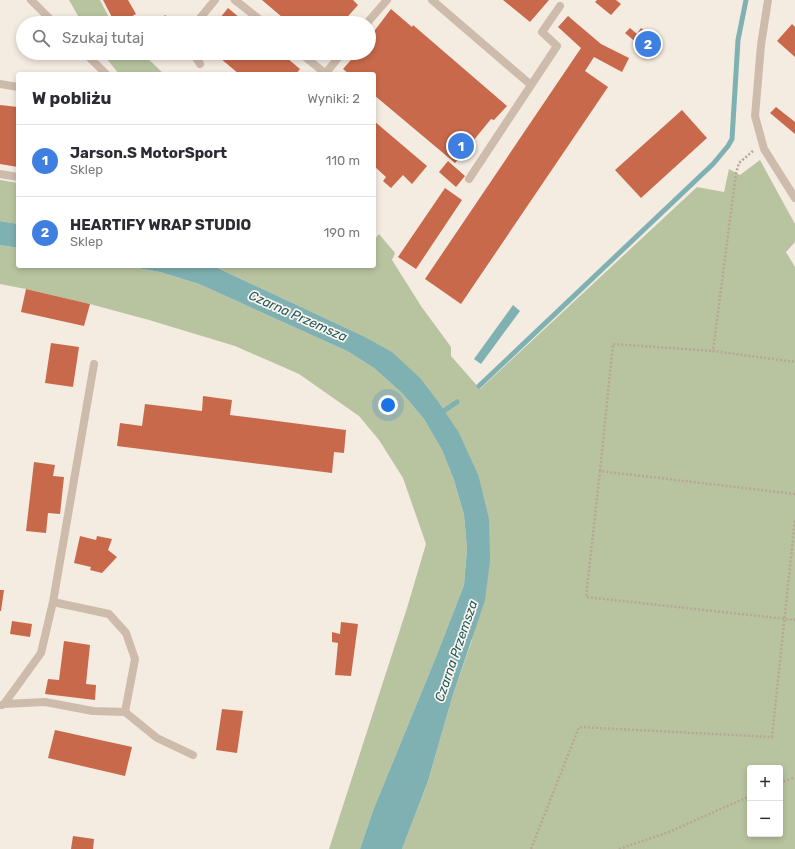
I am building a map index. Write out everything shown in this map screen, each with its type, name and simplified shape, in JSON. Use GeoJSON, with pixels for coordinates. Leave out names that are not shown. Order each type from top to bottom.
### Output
{"type":"FeatureCollection","features":[{"type":"Feature","properties":{"kind":"lane"},"geometry":{"type":"LineString","coordinates":[[31,0],[47,16]]}},
{"type":"Feature","properties":{"kind":"lane"},"geometry":{"type":"LineString","coordinates":[[202,16],[215,0]]}},
{"type":"Feature","properties":{"kind":"lane"},"geometry":{"type":"LineString","coordinates":[[236,0],[255,16]]}},
{"type":"Feature","properties":{"kind":"lane"},"geometry":{"type":"LineString","coordinates":[[373,16],[387,0]]}},
{"type":"Feature","properties":{"kind":"lane"},"geometry":{"type":"LineString","coordinates":[[432,0],[531,85]]}},
{"type":"Feature","properties":{"kind":"lane"},"geometry":{"type":"LineString","coordinates":[[768,0],[761,45],[755,116],[764,149],[795,198]]}},
{"type":"Feature","properties":{"kind":"lane"},"geometry":{"type":"LineString","coordinates":[[469,179],[557,46],[542,32],[560,6]]}},
{"type":"Feature","properties":{"kind":"lane"},"geometry":{"type":"LineString","coordinates":[[92,60],[104,72]]}},
{"type":"Feature","properties":{"kind":"lane"},"geometry":{"type":"LineString","coordinates":[[197,60],[200,64]]}},
{"type":"Feature","properties":{"kind":"lane"},"geometry":{"type":"LineString","coordinates":[[308,60],[323,72]]}},
{"type":"Feature","properties":{"kind":"lane"},"geometry":{"type":"LineString","coordinates":[[327,72],[336,60]]}},
{"type":"Feature","properties":{"kind":"lane"},"geometry":{"type":"LineString","coordinates":[[0,84],[16,87]]}},
{"type":"Feature","properties":{"kind":"lane"},"geometry":{"type":"LineString","coordinates":[[0,174],[16,177]]}},
{"type":"Feature","properties":{"kind":"lane"},"geometry":{"type":"LineString","coordinates":[[2,705],[41,653],[53,602],[94,364]]}},
{"type":"Feature","properties":{"kind":"lane"},"geometry":{"type":"LineString","coordinates":[[53,602],[109,614],[126,633],[135,659],[125,712]]}},
{"type":"Feature","properties":{"kind":"lane"},"geometry":{"type":"LineString","coordinates":[[2,705],[45,702],[93,711],[125,712],[157,738],[193,755]]}},
{"type":"Feature","properties":{"kind":"path"},"geometry":{"type":"LineString","coordinates":[[713,351],[736,173],[739,163],[762,143]]}},
{"type":"Feature","properties":{"kind":"path"},"geometry":{"type":"LineString","coordinates":[[795,362],[713,351],[613,344],[586,597],[795,620]]}},
{"type":"Feature","properties":{"kind":"path"},"geometry":{"type":"LineString","coordinates":[[600,472],[795,494]]}},
{"type":"Feature","properties":{"kind":"path"},"geometry":{"type":"LineString","coordinates":[[531,849],[579,727],[772,737],[795,519]]}},
{"type":"Feature","properties":{"kind":"path"},"geometry":{"type":"LineString","coordinates":[[783,782],[795,776]]}},
{"type":"Feature","properties":{"kind":"path"},"geometry":{"type":"LineString","coordinates":[[619,849],[669,832],[747,797]]}},
{"type":"Feature","properties":{"kind":"green space"},"geometry":{"type":"Polygon","coordinates":[[[69,0],[100,0],[108,16],[78,16],[69,0]]]}},
{"type":"Feature","properties":{"kind":"green space"},"geometry":{"type":"Polygon","coordinates":[[[108,60],[149,60],[162,72],[117,72],[108,60]]]}},
{"type":"Feature","properties":{"kind":"green space"},"geometry":{"type":"Polygon","coordinates":[[[760,160],[795,224],[795,242],[786,252],[795,267],[795,849],[402,849],[428,781],[452,698],[472,640],[478,474],[459,434],[440,404],[361,335],[217,268],[376,268],[376,238],[379,234],[395,253],[392,260],[421,306],[451,347],[451,356],[480,389],[697,187],[724,192],[729,169],[740,175],[760,160]]]}},
{"type":"Feature","properties":{"kind":"green space"},"geometry":{"type":"Polygon","coordinates":[[[0,180],[16,183],[16,224],[0,221],[0,180]]]}},
{"type":"Feature","properties":{"kind":"green space"},"geometry":{"type":"Polygon","coordinates":[[[0,245],[16,248],[16,268],[137,268],[160,272],[199,284],[347,351],[374,368],[402,393],[424,419],[442,450],[454,480],[464,515],[467,549],[464,585],[374,808],[360,849],[329,849],[407,608],[426,544],[403,478],[379,440],[359,416],[299,374],[235,346],[90,304],[0,284],[0,245]]]}},
{"type":"Feature","properties":{"kind":"water"},"geometry":{"type":"Polygon","coordinates":[[[0,221],[16,224],[16,248],[0,245],[0,221]]]}},
{"type":"Feature","properties":{"kind":"water","name":"Czarna Przemsza"},"geometry":{"type":"Polygon","coordinates":[[[137,268],[217,268],[361,335],[392,352],[420,378],[440,404],[459,433],[478,474],[489,519],[490,561],[485,600],[452,698],[428,781],[402,849],[360,849],[374,808],[464,585],[467,549],[464,515],[454,480],[442,450],[424,419],[402,393],[374,368],[347,351],[199,284],[160,272],[137,268]]]}},
{"type":"Feature","properties":{"kind":"water"},"geometry":{"type":"Polygon","coordinates":[[[513,305],[520,311],[481,364],[474,359],[513,305]]]}},
{"type":"Feature","properties":{"kind":"building"},"geometry":{"type":"Polygon","coordinates":[[[103,0],[128,0],[136,14],[132,16],[111,16],[103,0]]]}},
{"type":"Feature","properties":{"kind":"building"},"geometry":{"type":"Polygon","coordinates":[[[262,0],[353,0],[358,5],[348,16],[281,16],[262,0]]]}},
{"type":"Feature","properties":{"kind":"building"},"geometry":{"type":"Polygon","coordinates":[[[503,0],[549,0],[530,22],[503,0]]]}},
{"type":"Feature","properties":{"kind":"building"},"geometry":{"type":"Polygon","coordinates":[[[597,0],[616,0],[621,4],[611,15],[595,2],[597,0]]]}},
{"type":"Feature","properties":{"kind":"building"},"geometry":{"type":"Polygon","coordinates":[[[228,8],[238,16],[222,16],[228,8]]]}},
{"type":"Feature","properties":{"kind":"building"},"geometry":{"type":"Polygon","coordinates":[[[391,9],[412,27],[413,25],[507,106],[494,120],[491,119],[455,163],[376,97],[376,72],[347,72],[343,69],[351,60],[376,60],[376,29],[391,9]]]}},
{"type":"Feature","properties":{"kind":"building"},"geometry":{"type":"Polygon","coordinates":[[[568,16],[601,44],[629,58],[622,72],[594,57],[585,71],[608,87],[461,304],[425,279],[581,48],[558,27],[568,16]]]}},
{"type":"Feature","properties":{"kind":"building"},"geometry":{"type":"Polygon","coordinates":[[[792,24],[795,27],[795,57],[777,41],[792,24]]]}},
{"type":"Feature","properties":{"kind":"building"},"geometry":{"type":"Polygon","coordinates":[[[630,28],[637,34],[641,28],[661,44],[651,55],[625,33],[630,28]]]}},
{"type":"Feature","properties":{"kind":"building"},"geometry":{"type":"Polygon","coordinates":[[[222,60],[289,60],[300,69],[298,72],[237,72],[222,60]]]}},
{"type":"Feature","properties":{"kind":"building"},"geometry":{"type":"Polygon","coordinates":[[[0,105],[16,107],[16,167],[0,164],[0,105]]]}},
{"type":"Feature","properties":{"kind":"building"},"geometry":{"type":"Polygon","coordinates":[[[776,107],[795,122],[795,134],[770,113],[776,107]]]}},
{"type":"Feature","properties":{"kind":"building"},"geometry":{"type":"Polygon","coordinates":[[[682,110],[707,138],[641,198],[615,170],[682,110]]]}},
{"type":"Feature","properties":{"kind":"building"},"geometry":{"type":"Polygon","coordinates":[[[376,123],[427,166],[412,184],[403,175],[391,188],[383,181],[386,177],[376,168],[376,123]]]}},
{"type":"Feature","properties":{"kind":"building"},"geometry":{"type":"Polygon","coordinates":[[[448,161],[465,176],[456,187],[439,172],[448,161]]]}},
{"type":"Feature","properties":{"kind":"building"},"geometry":{"type":"Polygon","coordinates":[[[445,188],[462,200],[416,269],[398,257],[445,188]]]}},
{"type":"Feature","properties":{"kind":"building"},"geometry":{"type":"Polygon","coordinates":[[[26,289],[90,304],[84,326],[21,312],[26,289]]]}},
{"type":"Feature","properties":{"kind":"building"},"geometry":{"type":"Polygon","coordinates":[[[51,343],[79,347],[73,387],[45,383],[51,343]]]}},
{"type":"Feature","properties":{"kind":"building"},"geometry":{"type":"Polygon","coordinates":[[[203,396],[232,400],[230,415],[346,430],[344,453],[334,452],[332,473],[117,446],[120,423],[142,426],[145,404],[202,411],[203,396]]]}},
{"type":"Feature","properties":{"kind":"building"},"geometry":{"type":"Polygon","coordinates":[[[34,462],[55,465],[53,476],[64,477],[60,514],[48,513],[46,533],[26,531],[34,462]]]}},
{"type":"Feature","properties":{"kind":"building"},"geometry":{"type":"Polygon","coordinates":[[[80,536],[96,540],[97,536],[112,539],[108,550],[117,557],[102,573],[90,570],[91,567],[74,563],[80,536]]]}},
{"type":"Feature","properties":{"kind":"building"},"geometry":{"type":"Polygon","coordinates":[[[0,590],[4,590],[1,611],[0,611],[0,590]]]}},
{"type":"Feature","properties":{"kind":"building"},"geometry":{"type":"Polygon","coordinates":[[[12,621],[32,624],[30,637],[10,634],[12,621]]]}},
{"type":"Feature","properties":{"kind":"building"},"geometry":{"type":"Polygon","coordinates":[[[341,622],[358,624],[351,676],[335,675],[338,643],[332,642],[332,632],[340,634],[341,622]]]}},
{"type":"Feature","properties":{"kind":"building"},"geometry":{"type":"Polygon","coordinates":[[[64,641],[90,645],[86,684],[96,685],[95,700],[45,694],[48,679],[59,680],[64,641]]]}},
{"type":"Feature","properties":{"kind":"building"},"geometry":{"type":"Polygon","coordinates":[[[222,709],[243,711],[237,753],[216,750],[222,709]]]}},
{"type":"Feature","properties":{"kind":"building"},"geometry":{"type":"Polygon","coordinates":[[[55,730],[132,747],[125,776],[48,758],[55,730]]]}},
{"type":"Feature","properties":{"kind":"building"},"geometry":{"type":"Polygon","coordinates":[[[73,836],[94,839],[93,849],[71,849],[73,836]]]}},
{"type":"Feature","properties":{"kind":"waterway"},"geometry":{"type":"LineString","coordinates":[[479,386],[713,164],[728,146],[732,139],[738,40],[746,0]]}},
{"type":"Feature","properties":{"kind":"waterway"},"geometry":{"type":"LineString","coordinates":[[439,414],[457,402]]}},
{"type":"Feature","properties":{"kind":"place","name":"HEARTIFY WRAP STUDIO"},"geometry":{"type":"Point","coordinates":[648,44]}},
{"type":"Feature","properties":{"kind":"place","name":"Jarson.S MotorSport"},"geometry":{"type":"Point","coordinates":[461,146]}}]}
